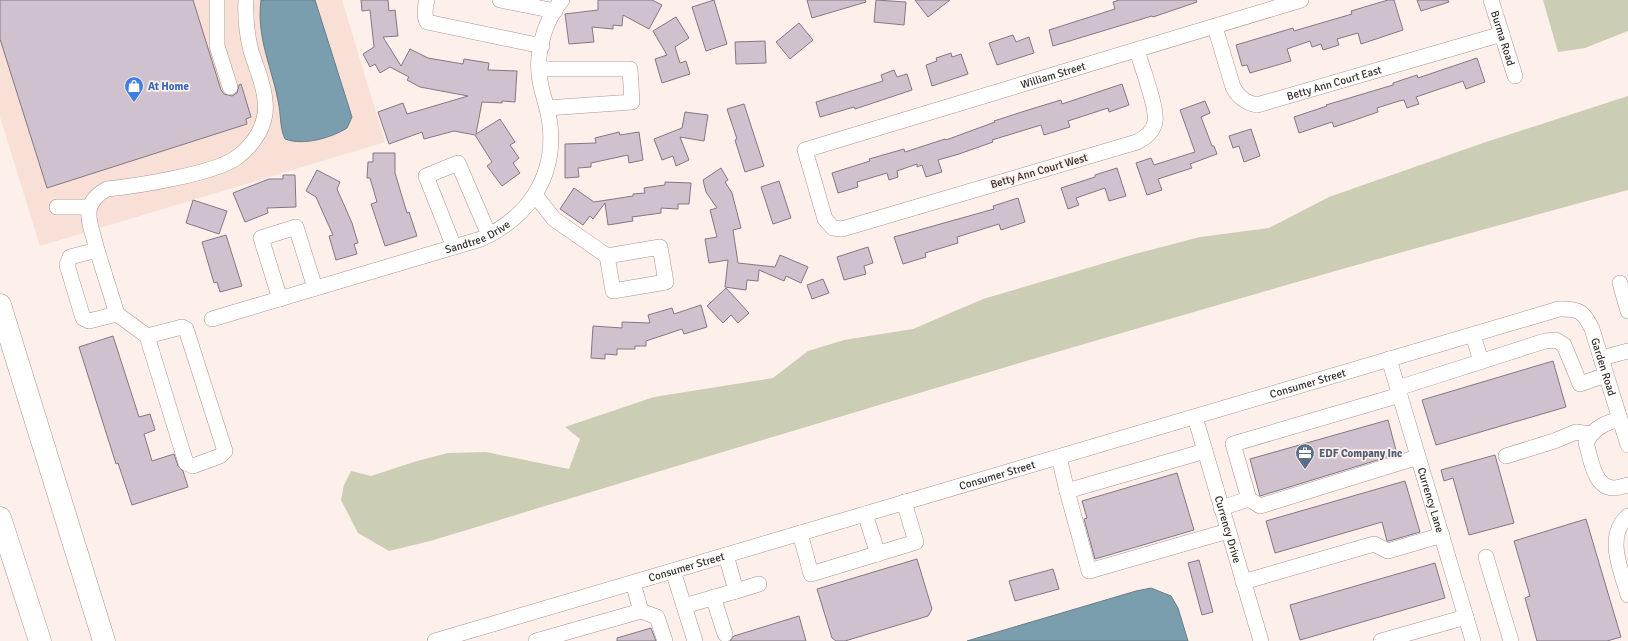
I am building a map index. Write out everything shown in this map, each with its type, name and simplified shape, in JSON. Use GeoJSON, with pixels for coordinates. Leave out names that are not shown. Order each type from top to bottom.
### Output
{"type":"FeatureCollection","features":[{"type":"Feature","properties":{"kind":"highway"},"geometry":{"type":"LineString","coordinates":[[0,305],[104,641]]}},
{"type":"Feature","properties":{"kind":"highway"},"geometry":{"type":"LineString","coordinates":[[0,518],[40,641]]}},
{"type":"Feature","properties":{"kind":"street"},"geometry":{"type":"LineString","coordinates":[[218,0],[217,46],[230,87]]}},
{"type":"Feature","properties":{"kind":"street"},"geometry":{"type":"LineString","coordinates":[[147,336],[182,327],[186,329],[225,451],[220,456],[192,466],[186,462],[147,336],[117,314],[97,250],[88,213],[89,207],[96,195],[107,189],[184,176],[214,168],[235,159],[249,147],[260,130],[265,115],[266,101],[249,42],[246,0]]}},
{"type":"Feature","properties":{"kind":"street"},"geometry":{"type":"LineString","coordinates":[[427,0],[425,6],[427,22],[542,46]]}},
{"type":"Feature","properties":{"kind":"street"},"geometry":{"type":"LineString","coordinates":[[500,0],[559,6]]}},
{"type":"Feature","properties":{"kind":"street","name":"William Street"},"geometry":{"type":"LineString","coordinates":[[842,229],[833,228],[825,219],[805,150],[1301,0]]}},
{"type":"Feature","properties":{"kind":"street","name":"Burma Road"},"geometry":{"type":"LineString","coordinates":[[1492,0],[1515,76]]}},
{"type":"Feature","properties":{"kind":"street","name":"Sandtree Drive"},"geometry":{"type":"LineString","coordinates":[[212,319],[454,247],[489,235],[512,221],[535,195],[543,179],[548,162],[551,144],[550,126],[541,87],[539,69],[544,36],[559,6]]}},
{"type":"Feature","properties":{"kind":"street","name":"Betty Ann Court East"},"geometry":{"type":"LineString","coordinates":[[1214,27],[1234,90],[1249,103],[1257,105],[1502,34]]}},
{"type":"Feature","properties":{"kind":"street","name":"Betty Ann Court West"},"geometry":{"type":"LineString","coordinates":[[842,229],[1137,142],[1146,137],[1153,128],[1156,114],[1137,50]]}},
{"type":"Feature","properties":{"kind":"street"},"geometry":{"type":"LineString","coordinates":[[539,69],[630,69],[632,102],[547,108]]}},
{"type":"Feature","properties":{"kind":"street"},"geometry":{"type":"LineString","coordinates":[[454,247],[426,176],[458,163],[489,235]]}},
{"type":"Feature","properties":{"kind":"street"},"geometry":{"type":"LineString","coordinates":[[535,195],[554,219],[607,256]]}},
{"type":"Feature","properties":{"kind":"street"},"geometry":{"type":"LineString","coordinates":[[57,207],[89,207]]}},
{"type":"Feature","properties":{"kind":"street"},"geometry":{"type":"LineString","coordinates":[[280,299],[261,238],[296,227],[315,288]]}},
{"type":"Feature","properties":{"kind":"street"},"geometry":{"type":"LineString","coordinates":[[97,250],[70,257],[67,265],[83,318],[89,320],[117,314]]}},
{"type":"Feature","properties":{"kind":"street"},"geometry":{"type":"LineString","coordinates":[[1620,284],[1628,311]]}},
{"type":"Feature","properties":{"kind":"street","name":"Garden Road"},"geometry":{"type":"LineString","coordinates":[[1559,309],[1570,308],[1579,311],[1586,316],[1592,329],[1628,445]]}},
{"type":"Feature","properties":{"kind":"street","name":"Consumer Street"},"geometry":{"type":"LineString","coordinates":[[435,641],[1559,309]]}},
{"type":"Feature","properties":{"kind":"street"},"geometry":{"type":"LineString","coordinates":[[1473,335],[1481,361]]}},
{"type":"Feature","properties":{"kind":"street"},"geometry":{"type":"LineString","coordinates":[[1418,457],[1260,506],[1249,499],[1233,444],[1399,392],[1481,361],[1545,341],[1556,340],[1564,345],[1582,390],[1606,375]]}},
{"type":"Feature","properties":{"kind":"street"},"geometry":{"type":"LineString","coordinates":[[1600,358],[1628,351]]}},
{"type":"Feature","properties":{"kind":"street","name":"Currency Lane"},"geometry":{"type":"LineString","coordinates":[[1389,359],[1473,641]]}},
{"type":"Feature","properties":{"kind":"street","name":"Currency Drive"},"geometry":{"type":"LineString","coordinates":[[1194,417],[1261,641]]}},
{"type":"Feature","properties":{"kind":"street"},"geometry":{"type":"LineString","coordinates":[[1620,419],[1604,424],[1590,434],[1586,442],[1596,476],[1603,485],[1613,488],[1628,485]]}},
{"type":"Feature","properties":{"kind":"street"},"geometry":{"type":"LineString","coordinates":[[1506,456],[1554,441],[1576,432],[1590,434]]}},
{"type":"Feature","properties":{"kind":"street"},"geometry":{"type":"LineString","coordinates":[[1067,491],[1204,451]]}},
{"type":"Feature","properties":{"kind":"street"},"geometry":{"type":"LineString","coordinates":[[1059,457],[1089,572],[1228,531]]}},
{"type":"Feature","properties":{"kind":"street"},"geometry":{"type":"LineString","coordinates":[[1221,508],[1249,499]]}},
{"type":"Feature","properties":{"kind":"street"},"geometry":{"type":"LineString","coordinates":[[800,533],[812,574],[916,542],[904,502]]}},
{"type":"Feature","properties":{"kind":"street"},"geometry":{"type":"LineString","coordinates":[[865,514],[878,554]]}},
{"type":"Feature","properties":{"kind":"street"},"geometry":{"type":"LineString","coordinates":[[1628,516],[1620,524],[1615,540],[1628,595]]}},
{"type":"Feature","properties":{"kind":"street"},"geometry":{"type":"LineString","coordinates":[[1243,582],[1374,544],[1388,551],[1442,535]]}},
{"type":"Feature","properties":{"kind":"street"},"geometry":{"type":"LineString","coordinates":[[726,555],[736,591]]}},
{"type":"Feature","properties":{"kind":"street"},"geometry":{"type":"LineString","coordinates":[[1486,558],[1511,641]]}},
{"type":"Feature","properties":{"kind":"street"},"geometry":{"type":"LineString","coordinates":[[673,571],[695,641]]}},
{"type":"Feature","properties":{"kind":"street"},"geometry":{"type":"LineString","coordinates":[[633,583],[641,611]]}},
{"type":"Feature","properties":{"kind":"street"},"geometry":{"type":"LineString","coordinates":[[684,606],[759,584]]}},
{"type":"Feature","properties":{"kind":"street"},"geometry":{"type":"LineString","coordinates":[[713,597],[725,634]]}},
{"type":"Feature","properties":{"kind":"street"},"geometry":{"type":"LineString","coordinates":[[536,641],[641,611],[657,617],[665,641]]}},
{"type":"Feature","properties":{"kind":"street"},"geometry":{"type":"LineString","coordinates":[[1381,641],[1466,617]]}},
{"type":"Feature","properties":{"kind":"shaded area"},"geometry":{"type":"Polygon","coordinates":[[[0,0],[342,0],[385,142],[40,246],[0,117],[0,0]]]}},
{"type":"Feature","properties":{"kind":"green space"},"geometry":{"type":"Polygon","coordinates":[[[1543,0],[1628,0],[1628,31],[1585,48],[1558,52],[1543,0]]]}},
{"type":"Feature","properties":{"kind":"green space"},"geometry":{"type":"Polygon","coordinates":[[[1628,96],[1628,190],[1327,273],[878,405],[430,541],[389,551],[358,533],[341,500],[344,485],[351,471],[371,476],[417,461],[448,453],[486,452],[569,469],[580,439],[565,427],[654,397],[773,378],[808,351],[844,340],[913,329],[983,299],[1135,254],[1200,237],[1269,228],[1329,197],[1483,143],[1628,96]]]}},
{"type":"Feature","properties":{"kind":"water"},"geometry":{"type":"Polygon","coordinates":[[[261,0],[315,0],[352,117],[347,128],[333,135],[317,140],[300,142],[285,139],[281,127],[276,92],[263,41],[260,14],[261,0]]]}},
{"type":"Feature","properties":{"kind":"water"},"geometry":{"type":"Polygon","coordinates":[[[1151,588],[1171,596],[1178,608],[1188,641],[967,641],[1136,591],[1151,588]]]}},
{"type":"Feature","properties":{"kind":"building","name":"At Home"},"geometry":{"type":"Polygon","coordinates":[[[0,0],[193,0],[221,90],[224,94],[232,96],[237,93],[239,85],[241,84],[251,117],[246,119],[247,124],[47,188],[0,39],[0,0]]]}},
{"type":"Feature","properties":{"kind":"building"},"geometry":{"type":"Polygon","coordinates":[[[361,0],[388,0],[389,11],[395,10],[398,36],[383,37],[401,66],[410,49],[428,58],[463,64],[464,59],[489,63],[488,70],[517,71],[515,102],[482,102],[476,134],[500,119],[515,142],[510,145],[519,158],[513,163],[520,173],[502,186],[487,166],[492,162],[475,135],[454,131],[424,139],[422,132],[389,144],[378,112],[403,103],[407,114],[468,96],[420,87],[407,80],[409,77],[390,67],[380,73],[375,64],[370,67],[363,54],[374,47],[370,10],[362,11],[361,0]]]}},
{"type":"Feature","properties":{"kind":"building"},"geometry":{"type":"Polygon","coordinates":[[[598,0],[652,0],[662,5],[649,29],[623,15],[622,26],[613,25],[613,29],[592,27],[594,42],[569,44],[565,14],[598,10],[598,0]]]}},
{"type":"Feature","properties":{"kind":"building"},"geometry":{"type":"Polygon","coordinates":[[[714,0],[727,44],[706,51],[692,7],[714,0]]]}},
{"type":"Feature","properties":{"kind":"building"},"geometry":{"type":"Polygon","coordinates":[[[807,0],[865,0],[866,2],[812,18],[807,0]]]}},
{"type":"Feature","properties":{"kind":"building"},"geometry":{"type":"Polygon","coordinates":[[[876,0],[906,2],[904,25],[874,22],[876,0]]]}},
{"type":"Feature","properties":{"kind":"building"},"geometry":{"type":"Polygon","coordinates":[[[915,0],[950,0],[928,17],[915,0]]]}},
{"type":"Feature","properties":{"kind":"building"},"geometry":{"type":"Polygon","coordinates":[[[1119,0],[1196,0],[1197,2],[1153,17],[1152,16],[1053,46],[1049,30],[1115,9],[1113,2],[1119,0]]]}},
{"type":"Feature","properties":{"kind":"building"},"geometry":{"type":"Polygon","coordinates":[[[1388,0],[1394,0],[1403,30],[1361,44],[1358,33],[1337,39],[1339,45],[1323,50],[1321,44],[1312,47],[1310,41],[1287,49],[1291,61],[1250,73],[1247,65],[1242,66],[1236,45],[1293,28],[1294,31],[1352,14],[1351,11],[1388,0]]]}},
{"type":"Feature","properties":{"kind":"building"},"geometry":{"type":"Polygon","coordinates":[[[1417,0],[1448,0],[1449,2],[1421,11],[1417,0]]]}},
{"type":"Feature","properties":{"kind":"building"},"geometry":{"type":"Polygon","coordinates":[[[676,17],[689,38],[675,47],[680,63],[686,61],[690,74],[662,83],[655,59],[667,55],[653,31],[676,17]]]}},
{"type":"Feature","properties":{"kind":"building"},"geometry":{"type":"Polygon","coordinates":[[[799,23],[813,40],[790,59],[776,42],[799,23]]]}},
{"type":"Feature","properties":{"kind":"building"},"geometry":{"type":"Polygon","coordinates":[[[1013,35],[1016,42],[1029,37],[1034,53],[997,65],[989,43],[1013,35]]]}},
{"type":"Feature","properties":{"kind":"building"},"geometry":{"type":"Polygon","coordinates":[[[765,41],[766,63],[736,64],[735,42],[765,41]]]}},
{"type":"Feature","properties":{"kind":"building"},"geometry":{"type":"Polygon","coordinates":[[[951,53],[952,57],[961,54],[968,74],[932,86],[926,65],[937,61],[936,58],[951,53]]]}},
{"type":"Feature","properties":{"kind":"building"},"geometry":{"type":"Polygon","coordinates":[[[1477,58],[1485,82],[1466,89],[1463,81],[1416,97],[1419,104],[1407,108],[1404,100],[1399,101],[1377,108],[1378,112],[1334,127],[1332,122],[1299,133],[1294,117],[1327,106],[1326,105],[1393,85],[1393,83],[1417,75],[1418,78],[1477,58]]]}},
{"type":"Feature","properties":{"kind":"building"},"geometry":{"type":"Polygon","coordinates":[[[894,70],[897,77],[907,74],[912,90],[855,109],[854,107],[820,117],[816,102],[883,81],[881,75],[894,70]]]}},
{"type":"Feature","properties":{"kind":"building"},"geometry":{"type":"Polygon","coordinates":[[[1122,84],[1129,105],[1109,112],[1108,108],[1068,121],[1070,127],[1044,135],[1041,125],[992,140],[993,142],[938,160],[942,172],[926,177],[922,165],[917,167],[917,164],[897,171],[898,177],[889,180],[887,173],[857,182],[858,187],[838,193],[832,173],[870,161],[869,159],[904,149],[905,152],[945,139],[946,140],[995,122],[994,121],[1028,110],[1061,100],[1062,104],[1122,84]]]}},
{"type":"Feature","properties":{"kind":"building"},"geometry":{"type":"Polygon","coordinates":[[[1205,101],[1210,113],[1201,117],[1212,146],[1214,146],[1217,154],[1190,164],[1192,168],[1158,179],[1162,190],[1147,195],[1136,163],[1151,158],[1154,165],[1195,152],[1180,110],[1205,101]]]}},
{"type":"Feature","properties":{"kind":"building"},"geometry":{"type":"Polygon","coordinates":[[[744,104],[764,166],[745,172],[735,140],[737,139],[727,109],[744,104]]]}},
{"type":"Feature","properties":{"kind":"building"},"geometry":{"type":"Polygon","coordinates":[[[685,112],[708,115],[704,141],[680,137],[689,160],[676,166],[673,156],[662,160],[654,139],[682,128],[685,112]]]}},
{"type":"Feature","properties":{"kind":"building"},"geometry":{"type":"Polygon","coordinates":[[[1251,129],[1260,156],[1244,162],[1239,146],[1233,148],[1229,136],[1251,129]]]}},
{"type":"Feature","properties":{"kind":"building"},"geometry":{"type":"Polygon","coordinates":[[[619,132],[620,135],[639,132],[643,160],[629,163],[628,155],[591,163],[591,167],[578,168],[579,177],[565,178],[565,144],[596,143],[595,138],[619,132]]]}},
{"type":"Feature","properties":{"kind":"building"},"geometry":{"type":"Polygon","coordinates":[[[373,153],[395,153],[395,173],[407,213],[409,212],[417,236],[385,246],[371,204],[377,202],[370,178],[367,178],[368,162],[373,162],[373,153]]]}},
{"type":"Feature","properties":{"kind":"building"},"geometry":{"type":"Polygon","coordinates":[[[721,168],[728,180],[725,182],[732,193],[741,228],[733,230],[738,263],[775,267],[780,255],[808,267],[801,283],[786,276],[784,281],[759,270],[758,281],[747,280],[746,290],[725,287],[728,260],[709,263],[705,239],[717,237],[710,210],[717,208],[706,192],[703,180],[721,168]]]}},
{"type":"Feature","properties":{"kind":"building"},"geometry":{"type":"Polygon","coordinates":[[[1117,168],[1126,196],[1109,201],[1105,188],[1076,198],[1079,205],[1068,209],[1061,188],[1117,168]]]}},
{"type":"Feature","properties":{"kind":"building"},"geometry":{"type":"Polygon","coordinates":[[[317,170],[340,182],[337,189],[352,223],[358,243],[354,244],[357,254],[336,260],[329,236],[333,235],[316,197],[306,191],[317,170]]]}},
{"type":"Feature","properties":{"kind":"building"},"geometry":{"type":"Polygon","coordinates":[[[283,175],[295,175],[296,207],[267,208],[268,213],[245,222],[233,193],[269,179],[283,179],[283,175]]]}},
{"type":"Feature","properties":{"kind":"building"},"geometry":{"type":"Polygon","coordinates":[[[779,181],[791,218],[773,224],[761,187],[779,181]]]}},
{"type":"Feature","properties":{"kind":"building"},"geometry":{"type":"Polygon","coordinates":[[[665,182],[691,183],[689,204],[678,204],[678,209],[661,208],[661,213],[632,217],[633,221],[608,225],[605,203],[593,219],[590,216],[583,225],[560,209],[574,188],[594,202],[645,193],[644,188],[665,185],[665,182]]]}},
{"type":"Feature","properties":{"kind":"building"},"geometry":{"type":"Polygon","coordinates":[[[1018,198],[1025,222],[1001,230],[999,224],[957,237],[958,243],[925,253],[926,257],[903,264],[894,237],[994,209],[993,206],[1018,198]]]}},
{"type":"Feature","properties":{"kind":"building"},"geometry":{"type":"Polygon","coordinates":[[[193,200],[227,211],[219,234],[186,223],[193,200]]]}},
{"type":"Feature","properties":{"kind":"building"},"geometry":{"type":"Polygon","coordinates":[[[226,235],[242,286],[220,292],[217,282],[214,283],[202,242],[226,235]]]}},
{"type":"Feature","properties":{"kind":"building"},"geometry":{"type":"Polygon","coordinates":[[[868,247],[873,263],[864,266],[866,274],[844,280],[837,257],[868,247]]]}},
{"type":"Feature","properties":{"kind":"building"},"geometry":{"type":"Polygon","coordinates":[[[823,279],[829,293],[812,299],[807,285],[823,279]]]}},
{"type":"Feature","properties":{"kind":"building"},"geometry":{"type":"Polygon","coordinates":[[[726,288],[749,313],[738,323],[731,315],[723,323],[707,306],[726,288]]]}},
{"type":"Feature","properties":{"kind":"building"},"geometry":{"type":"Polygon","coordinates":[[[701,305],[707,327],[684,334],[682,329],[646,341],[646,346],[635,346],[635,349],[617,349],[617,355],[605,354],[605,359],[591,358],[593,326],[622,328],[622,322],[650,323],[648,315],[672,308],[674,314],[701,305]]]}},
{"type":"Feature","properties":{"kind":"building"},"geometry":{"type":"Polygon","coordinates":[[[113,336],[139,417],[150,414],[155,430],[144,434],[152,461],[174,454],[178,466],[183,471],[188,487],[132,505],[118,463],[116,464],[79,347],[113,336]]]}},
{"type":"Feature","properties":{"kind":"building"},"geometry":{"type":"Polygon","coordinates":[[[1553,361],[1566,407],[1436,445],[1422,400],[1553,361]]]}},
{"type":"Feature","properties":{"kind":"building"},"geometry":{"type":"Polygon","coordinates":[[[1388,420],[1397,454],[1260,496],[1250,459],[1388,420]]]}},
{"type":"Feature","properties":{"kind":"building"},"geometry":{"type":"Polygon","coordinates":[[[1495,455],[1514,523],[1469,535],[1453,478],[1444,481],[1441,470],[1495,455]]]}},
{"type":"Feature","properties":{"kind":"building"},"geometry":{"type":"Polygon","coordinates":[[[1177,473],[1194,530],[1095,559],[1084,519],[1087,518],[1082,501],[1177,473]]]}},
{"type":"Feature","properties":{"kind":"building"},"geometry":{"type":"Polygon","coordinates":[[[1405,481],[1420,532],[1387,541],[1382,522],[1275,553],[1266,521],[1405,481]]]}},
{"type":"Feature","properties":{"kind":"building"},"geometry":{"type":"Polygon","coordinates":[[[1586,519],[1621,637],[1607,641],[1537,641],[1525,598],[1530,596],[1514,541],[1586,519]]]}},
{"type":"Feature","properties":{"kind":"building"},"geometry":{"type":"Polygon","coordinates":[[[917,559],[932,609],[928,616],[845,641],[836,641],[832,638],[817,589],[917,559]]]}},
{"type":"Feature","properties":{"kind":"building"},"geometry":{"type":"Polygon","coordinates":[[[1199,560],[1213,612],[1202,615],[1188,563],[1199,560]]]}},
{"type":"Feature","properties":{"kind":"building"},"geometry":{"type":"Polygon","coordinates":[[[1435,563],[1445,598],[1300,640],[1290,605],[1435,563]]]}},
{"type":"Feature","properties":{"kind":"building"},"geometry":{"type":"Polygon","coordinates":[[[1053,569],[1059,589],[1015,601],[1009,581],[1053,569]]]}},
{"type":"Feature","properties":{"kind":"building"},"geometry":{"type":"Polygon","coordinates":[[[799,616],[806,641],[730,641],[734,636],[799,616]]]}},
{"type":"Feature","properties":{"kind":"building"},"geometry":{"type":"Polygon","coordinates":[[[651,628],[656,641],[617,641],[617,638],[651,628]]]}},
{"type":"Feature","properties":{"kind":"place","name":"At Home"},"geometry":{"type":"Point","coordinates":[134,103]}},
{"type":"Feature","properties":{"kind":"place","name":"EDF Company Inc"},"geometry":{"type":"Point","coordinates":[1305,470]}}]}
